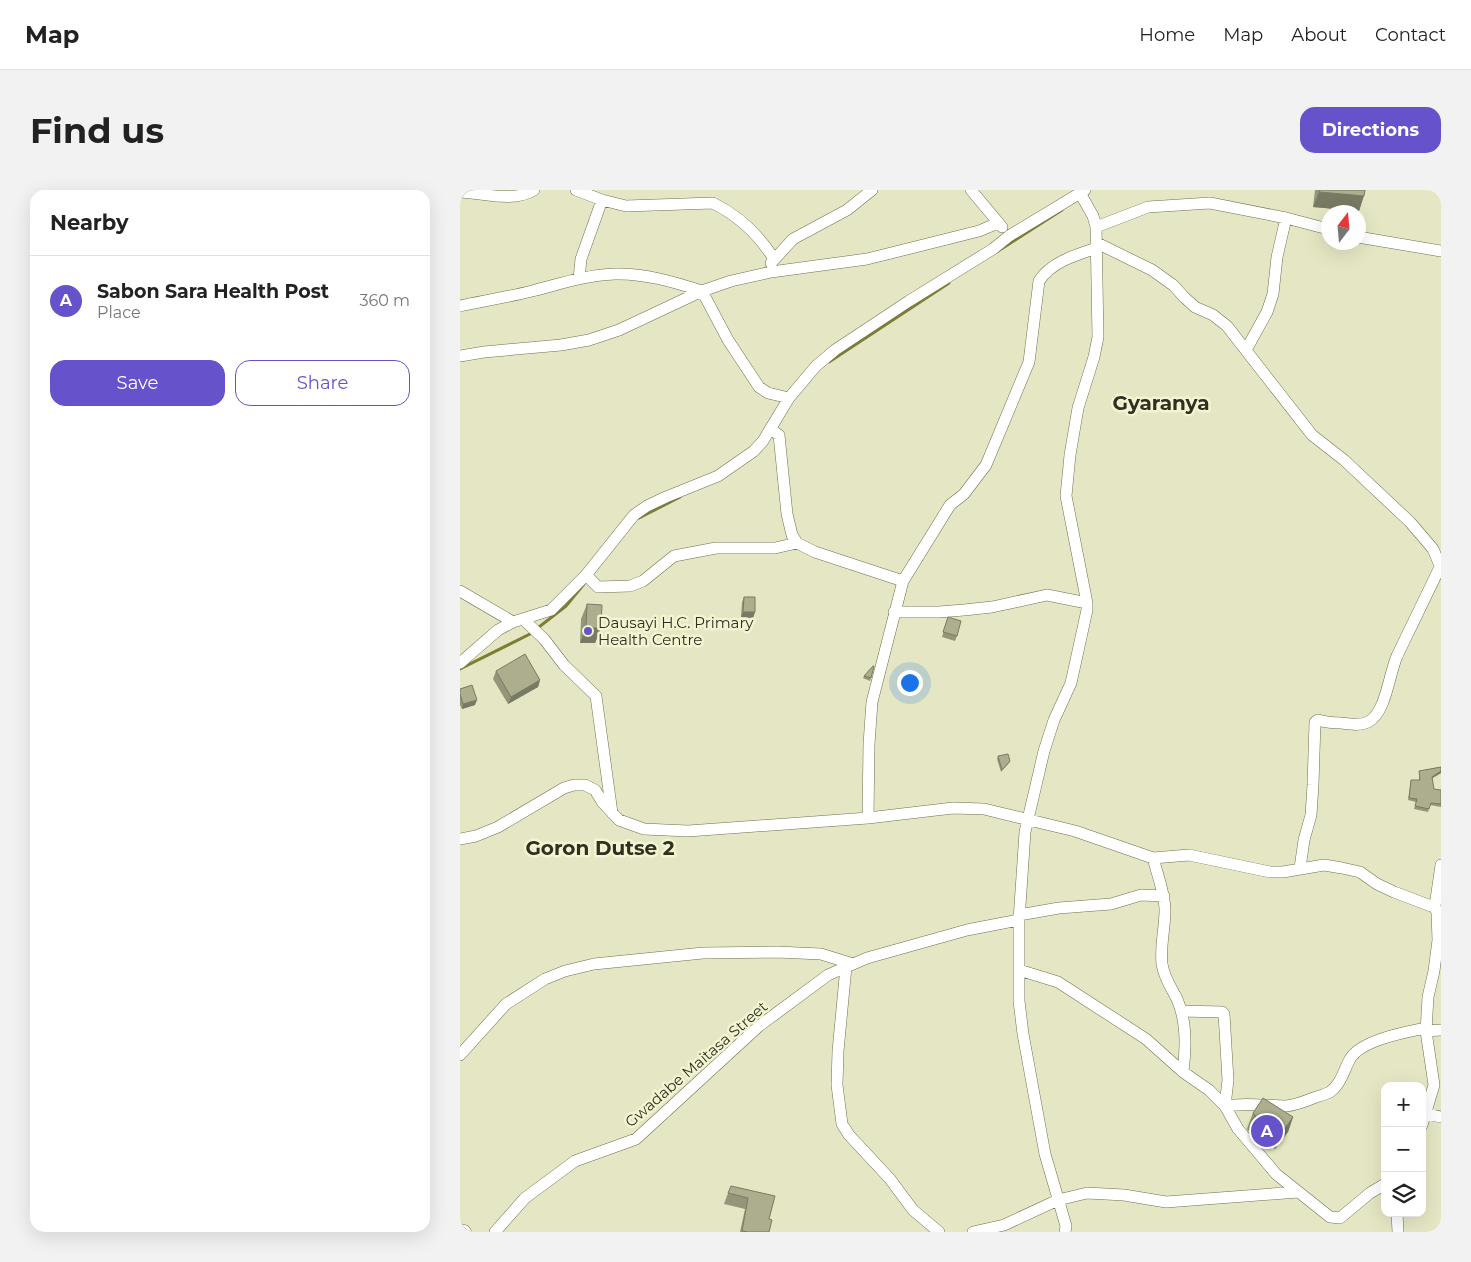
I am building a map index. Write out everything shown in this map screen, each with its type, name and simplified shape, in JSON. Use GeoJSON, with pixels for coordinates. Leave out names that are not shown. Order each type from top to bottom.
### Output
{"type":"FeatureCollection","features":[{"type":"Feature","properties":{"kind":"street"},"geometry":{"type":"LineString","coordinates":[[460,192],[515,196],[528,194],[534,190]]}},
{"type":"Feature","properties":{"kind":"street"},"geometry":{"type":"LineString","coordinates":[[576,190],[602,200],[626,206],[713,203],[750,227],[774,259]]}},
{"type":"Feature","properties":{"kind":"street"},"geometry":{"type":"LineString","coordinates":[[761,274],[793,239],[847,210],[872,190]]}},
{"type":"Feature","properties":{"kind":"street"},"geometry":{"type":"LineString","coordinates":[[971,190],[1009,236]]}},
{"type":"Feature","properties":{"kind":"street"},"geometry":{"type":"LineString","coordinates":[[1210,190],[1210,203]]}},
{"type":"Feature","properties":{"kind":"street"},"geometry":{"type":"LineString","coordinates":[[460,663],[491,635],[518,621],[551,610],[586,575],[634,515],[666,497],[718,476],[754,451],[774,432],[789,398],[816,366],[835,350],[993,249],[1009,236],[1083,192],[1094,221],[1097,245],[1098,337],[1094,357],[1078,408],[1070,455],[1066,496],[1087,603],[1071,683],[1054,720],[1044,751],[1028,819],[1024,844],[1019,918],[1019,1001],[1023,1034],[1045,1154],[1066,1226],[1065,1232]]}},
{"type":"Feature","properties":{"kind":"street"},"geometry":{"type":"LineString","coordinates":[[579,279],[581,258],[602,200]]}},
{"type":"Feature","properties":{"kind":"street"},"geometry":{"type":"LineString","coordinates":[[1094,221],[1148,207],[1210,203],[1286,218],[1321,227]]}},
{"type":"Feature","properties":{"kind":"street"},"geometry":{"type":"LineString","coordinates":[[1246,350],[1267,312],[1273,294],[1286,218]]}},
{"type":"Feature","properties":{"kind":"street"},"geometry":{"type":"LineString","coordinates":[[460,356],[561,345],[588,340],[619,330],[702,291],[731,281],[761,274],[867,259],[979,232],[998,223]]}},
{"type":"Feature","properties":{"kind":"street"},"geometry":{"type":"LineString","coordinates":[[1366,238],[1441,250]]}},
{"type":"Feature","properties":{"kind":"street"},"geometry":{"type":"LineString","coordinates":[[868,818],[869,744],[872,702],[903,581],[950,505],[964,494],[986,465],[1029,362],[1039,281],[1042,276],[1068,258],[1097,245],[1152,270],[1173,285],[1195,307],[1213,315],[1227,326],[1312,435],[1344,460],[1410,522],[1433,549],[1440,566],[1394,662],[1382,705],[1376,716],[1369,722],[1362,724],[1318,720],[1315,722],[1314,786],[1300,868]]}},
{"type":"Feature","properties":{"kind":"street"},"geometry":{"type":"LineString","coordinates":[[460,306],[531,292],[579,279],[616,274],[640,275],[678,283],[702,291],[728,340],[760,387],[768,393],[789,398]]}},
{"type":"Feature","properties":{"kind":"street"},"geometry":{"type":"LineString","coordinates":[[774,432],[787,514],[792,535],[797,543],[815,552],[903,581]]}},
{"type":"Feature","properties":{"kind":"street"},"geometry":{"type":"LineString","coordinates":[[586,575],[598,587],[630,586],[643,581],[674,556],[716,548],[776,548],[797,543]]}},
{"type":"Feature","properties":{"kind":"street"},"geometry":{"type":"LineString","coordinates":[[460,591],[518,621],[544,639],[564,666],[596,696],[612,812]]}},
{"type":"Feature","properties":{"kind":"street"},"geometry":{"type":"LineString","coordinates":[[894,612],[939,612],[992,607],[1047,595],[1087,603]]}},
{"type":"Feature","properties":{"kind":"street"},"geometry":{"type":"LineString","coordinates":[[460,839],[476,836],[498,827],[564,788],[574,785],[585,786],[595,790],[603,803],[619,820],[644,829],[688,831],[868,818],[954,808],[984,809],[1075,831],[1153,858],[1189,855],[1270,872],[1283,872],[1324,865],[1360,872],[1377,884],[1431,906],[1438,911]]}},
{"type":"Feature","properties":{"kind":"street"},"geometry":{"type":"LineString","coordinates":[[1153,858],[1164,896],[1162,963],[1166,981],[1182,1011],[1184,1026],[1183,1072]]}},
{"type":"Feature","properties":{"kind":"street"},"geometry":{"type":"LineString","coordinates":[[1426,1114],[1438,1084],[1426,1029],[1428,996],[1434,971],[1438,940],[1441,865]]}},
{"type":"Feature","properties":{"kind":"street","name":"Gwadabe Maitasa Street"},"geometry":{"type":"LineString","coordinates":[[495,1232],[525,1198],[575,1162],[636,1139],[759,1026],[828,975],[867,958],[967,930],[1059,908],[1111,904],[1140,895],[1164,896]]}},
{"type":"Feature","properties":{"kind":"street"},"geometry":{"type":"LineString","coordinates":[[460,1055],[506,1004],[545,979],[565,971],[594,964],[703,953],[777,952],[821,954],[849,966],[837,1068],[837,1085],[842,1124],[849,1135],[890,1179],[913,1210],[939,1232]]}},
{"type":"Feature","properties":{"kind":"street"},"geometry":{"type":"LineString","coordinates":[[1019,970],[1058,982],[1146,1039],[1183,1072],[1209,1090],[1225,1106],[1238,1129],[1276,1174],[1330,1217],[1334,1219],[1340,1218],[1381,1186]]}},
{"type":"Feature","properties":{"kind":"street"},"geometry":{"type":"LineString","coordinates":[[1182,1011],[1222,1012],[1224,1014],[1227,1034],[1228,1080],[1225,1106]]}},
{"type":"Feature","properties":{"kind":"street"},"geometry":{"type":"LineString","coordinates":[[1225,1106],[1239,1103],[1286,1106],[1297,1104],[1330,1092],[1337,1084],[1355,1052],[1391,1035],[1426,1029],[1441,1030]]}},
{"type":"Feature","properties":{"kind":"street"},"geometry":{"type":"LineString","coordinates":[[1426,1119],[1441,1117]]}},
{"type":"Feature","properties":{"kind":"street"},"geometry":{"type":"LineString","coordinates":[[973,1232],[1004,1225],[1058,1200],[1087,1193],[1124,1195],[1166,1202],[1298,1192]]}},
{"type":"Feature","properties":{"kind":"street"},"geometry":{"type":"LineString","coordinates":[[1397,1217],[1398,1232]]}},
{"type":"Feature","properties":{"kind":"street"},"geometry":{"type":"LineString","coordinates":[[460,1231],[464,1232]]}},
{"type":"Feature","properties":{"kind":"building"},"geometry":{"type":"Polygon","coordinates":[[[1319,190],[1365,190],[1364,196],[1319,192],[1319,190]]]}},
{"type":"Feature","properties":{"kind":"building"},"geometry":{"type":"Polygon","coordinates":[[[744,597],[755,597],[755,612],[743,612],[744,597]]]}},
{"type":"Feature","properties":{"kind":"building"},"geometry":{"type":"Polygon","coordinates":[[[587,604],[602,605],[601,628],[586,628],[587,604]]]}},
{"type":"Feature","properties":{"kind":"building"},"geometry":{"type":"Polygon","coordinates":[[[948,617],[961,621],[957,636],[943,632],[948,617]]]}},
{"type":"Feature","properties":{"kind":"building"},"geometry":{"type":"Polygon","coordinates":[[[525,654],[540,680],[511,697],[496,671],[525,654]]]}},
{"type":"Feature","properties":{"kind":"building"},"geometry":{"type":"Polygon","coordinates":[[[873,666],[871,678],[864,676],[873,666]]]}},
{"type":"Feature","properties":{"kind":"building"},"geometry":{"type":"Polygon","coordinates":[[[472,685],[477,700],[463,704],[460,689],[472,685]]]}},
{"type":"Feature","properties":{"kind":"building"},"geometry":{"type":"Polygon","coordinates":[[[1008,754],[1010,761],[1002,770],[998,756],[1008,754]]]}},
{"type":"Feature","properties":{"kind":"building"},"geometry":{"type":"Polygon","coordinates":[[[1441,767],[1441,771],[1432,777],[1434,789],[1441,790],[1441,804],[1431,803],[1429,809],[1415,806],[1417,799],[1409,798],[1411,780],[1420,780],[1419,771],[1441,767]]]}},
{"type":"Feature","properties":{"kind":"building"},"geometry":{"type":"Polygon","coordinates":[[[1263,1098],[1293,1117],[1281,1134],[1257,1118],[1253,1113],[1263,1098]]]}},
{"type":"Feature","properties":{"kind":"building"},"geometry":{"type":"Polygon","coordinates":[[[731,1186],[775,1196],[769,1219],[772,1220],[769,1232],[742,1231],[748,1198],[728,1193],[731,1186]]]}},
{"type":"Feature","properties":{"kind":"waterway"},"geometry":{"type":"LineString","coordinates":[[998,251],[1062,210]]}},
{"type":"Feature","properties":{"kind":"waterway"},"geometry":{"type":"LineString","coordinates":[[829,362],[949,283]]}},
{"type":"Feature","properties":{"kind":"waterway"},"geometry":{"type":"LineString","coordinates":[[639,518],[680,497]]}},
{"type":"Feature","properties":{"kind":"waterway"},"geometry":{"type":"LineString","coordinates":[[460,669],[530,634],[566,606],[584,584]]}},
{"type":"Feature","properties":{"kind":"place","name":"Dausayi H.C. Primary Health Centre"},"geometry":{"type":"Point","coordinates":[588,631]}},
{"type":"Feature","properties":{"kind":"place","name":"Sabon Sara Health Post"},"geometry":{"type":"Point","coordinates":[1267,1131]}},
{"type":"Feature","properties":{"kind":"district","name":"Gyaranya"},"geometry":{"type":"Point","coordinates":[1161,403]}},
{"type":"Feature","properties":{"kind":"district","name":"Goron Dutse 2"},"geometry":{"type":"Point","coordinates":[600,848]}}]}
